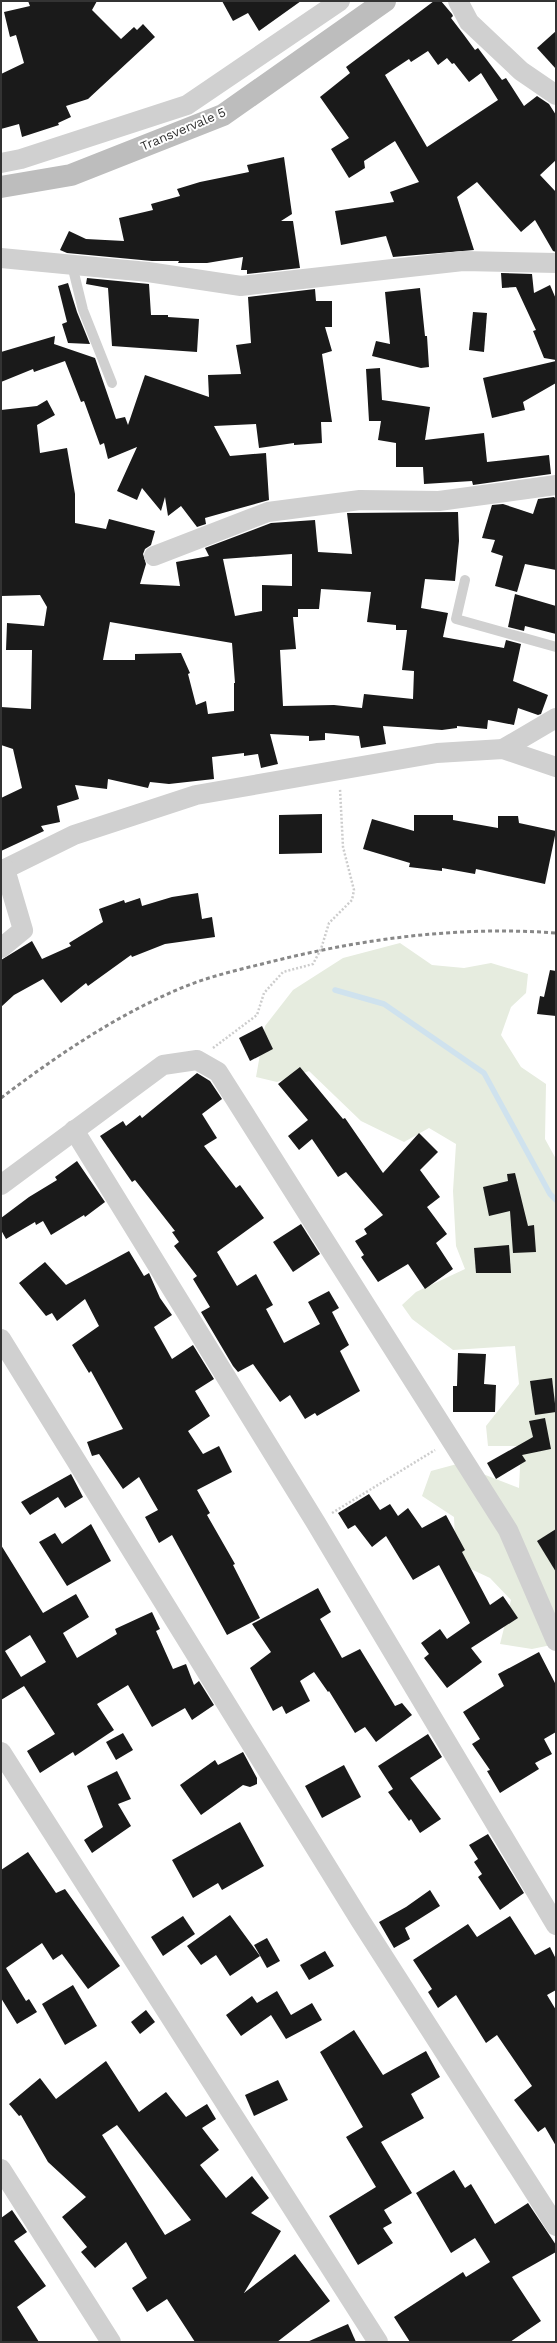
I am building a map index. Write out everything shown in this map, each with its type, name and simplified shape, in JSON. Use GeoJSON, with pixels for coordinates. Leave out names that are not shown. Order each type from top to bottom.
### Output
{"type":"FeatureCollection","features":[{"type":"Feature","properties":{"kind":"main road","name":"Transvervale 5"},"geometry":{"type":"LineString","coordinates":[[1,187],[71,175],[223,115],[385,1]]}},
{"type":"Feature","properties":{"kind":"street"},"geometry":{"type":"LineString","coordinates":[[1,163],[21,159],[187,105],[340,1]]}},
{"type":"Feature","properties":{"kind":"street"},"geometry":{"type":"LineString","coordinates":[[458,1],[469,22],[521,71],[556,95]]}},
{"type":"Feature","properties":{"kind":"street"},"geometry":{"type":"LineString","coordinates":[[1,258],[148,272],[241,286],[463,261],[556,263]]}},
{"type":"Feature","properties":{"kind":"street"},"geometry":{"type":"LineString","coordinates":[[154,556],[268,512],[360,500],[439,501],[556,485]]}},
{"type":"Feature","properties":{"kind":"street"},"geometry":{"type":"LineString","coordinates":[[503,749],[556,718]]}},
{"type":"Feature","properties":{"kind":"street"},"geometry":{"type":"LineString","coordinates":[[1,948],[23,930],[3,870],[74,834],[196,795],[437,753],[503,749],[556,767]]}},
{"type":"Feature","properties":{"kind":"street"},"geometry":{"type":"LineString","coordinates":[[1,1185],[163,1065],[197,1060],[218,1072],[508,1530],[556,1641]]}},
{"type":"Feature","properties":{"kind":"street"},"geometry":{"type":"LineString","coordinates":[[74,1130],[316,1523],[556,1925]]}},
{"type":"Feature","properties":{"kind":"street"},"geometry":{"type":"LineString","coordinates":[[1,1339],[360,1920],[556,2226]]}},
{"type":"Feature","properties":{"kind":"street"},"geometry":{"type":"LineString","coordinates":[[1,1752],[378,2342]]}},
{"type":"Feature","properties":{"kind":"street"},"geometry":{"type":"LineString","coordinates":[[1,2169],[111,2342]]}},
{"type":"Feature","properties":{"kind":"lane"},"geometry":{"type":"LineString","coordinates":[[72,265],[83,310],[112,383]]}},
{"type":"Feature","properties":{"kind":"lane"},"geometry":{"type":"LineString","coordinates":[[465,580],[456,619],[556,647]]}},
{"type":"Feature","properties":{"kind":"path"},"geometry":{"type":"LineString","coordinates":[[197,1060],[257,1015],[264,993],[283,972],[312,964],[321,949],[329,922],[352,900],[354,890],[343,847],[338,770]]}},
{"type":"Feature","properties":{"kind":"path"},"geometry":{"type":"LineString","coordinates":[[316,1523],[451,1440]]}},
{"type":"Feature","properties":{"kind":"shaded area"},"geometry":{"type":"Polygon","coordinates":[[[400,943],[432,965],[464,968],[491,963],[528,974],[526,993],[511,1007],[501,1035],[521,1067],[546,1084],[545,1139],[556,1159],[556,1644],[532,1649],[500,1644],[511,1600],[490,1578],[456,1562],[454,1517],[422,1496],[431,1471],[457,1464],[519,1488],[521,1446],[488,1446],[486,1426],[519,1384],[515,1346],[453,1350],[412,1319],[402,1305],[416,1292],[465,1269],[456,1246],[453,1191],[456,1144],[429,1128],[404,1142],[361,1121],[309,1071],[277,1082],[256,1077],[265,1026],[293,990],[343,958],[400,943]]]}},
{"type":"Feature","properties":{"kind":"building"},"geometry":{"type":"Polygon","coordinates":[[[28,1],[97,1],[92,10],[121,39],[134,27],[137,30],[143,24],[155,37],[88,99],[66,106],[71,117],[58,123],[59,125],[22,137],[19,124],[1,129],[1,74],[24,63],[16,35],[10,37],[4,12],[30,6],[28,1]]]}},
{"type":"Feature","properties":{"kind":"building"},"geometry":{"type":"Polygon","coordinates":[[[222,1],[301,1],[259,31],[248,13],[233,21],[222,1]]]}},
{"type":"Feature","properties":{"kind":"building"},"geometry":{"type":"Polygon","coordinates":[[[434,1],[441,1],[452,14],[453,16],[451,18],[475,50],[478,48],[502,80],[506,78],[524,106],[537,96],[549,104],[556,115],[556,160],[540,175],[556,192],[556,252],[553,251],[535,220],[521,232],[477,182],[457,197],[474,250],[393,257],[386,236],[341,245],[335,211],[394,202],[390,192],[419,182],[395,141],[364,161],[365,168],[349,178],[331,149],[349,138],[320,97],[350,73],[346,67],[434,1]],[[428,51],[411,62],[409,59],[385,75],[427,147],[498,100],[481,73],[469,82],[454,63],[452,64],[447,58],[438,65],[428,51]]]}},
{"type":"Feature","properties":{"kind":"building"},"geometry":{"type":"Polygon","coordinates":[[[556,31],[556,69],[537,48],[556,31]]]}},
{"type":"Feature","properties":{"kind":"building"},"geometry":{"type":"Polygon","coordinates":[[[284,157],[292,214],[281,221],[293,221],[300,268],[247,274],[247,270],[241,270],[243,257],[207,263],[178,263],[179,261],[152,261],[67,253],[60,250],[69,231],[86,239],[124,241],[119,218],[153,210],[151,204],[180,196],[177,189],[200,182],[249,172],[247,165],[284,157]]]}},
{"type":"Feature","properties":{"kind":"building"},"geometry":{"type":"Polygon","coordinates":[[[501,273],[532,274],[534,293],[550,285],[556,299],[556,360],[544,358],[533,331],[536,330],[516,287],[502,288],[501,273]]]}},
{"type":"Feature","properties":{"kind":"building"},"geometry":{"type":"Polygon","coordinates":[[[87,278],[149,284],[151,315],[168,315],[168,317],[199,319],[197,352],[112,346],[108,288],[86,284],[87,278]]]}},
{"type":"Feature","properties":{"kind":"building"},"geometry":{"type":"Polygon","coordinates":[[[68,283],[77,312],[90,344],[68,343],[62,324],[67,322],[58,286],[68,283]]]}},
{"type":"Feature","properties":{"kind":"building"},"geometry":{"type":"Polygon","coordinates":[[[420,288],[425,336],[427,336],[429,367],[421,368],[372,356],[376,341],[390,344],[385,292],[420,288]]]}},
{"type":"Feature","properties":{"kind":"building"},"geometry":{"type":"Polygon","coordinates":[[[315,289],[316,301],[332,301],[332,327],[325,327],[332,351],[322,354],[332,422],[321,422],[322,443],[294,445],[294,443],[259,448],[256,424],[214,426],[230,456],[266,453],[269,500],[205,518],[206,524],[197,527],[181,506],[168,516],[165,497],[161,511],[142,488],[137,500],[117,491],[137,447],[108,459],[104,443],[100,445],[84,401],[81,402],[65,361],[34,372],[33,369],[1,382],[1,352],[55,336],[54,344],[95,358],[116,419],[125,417],[128,425],[145,375],[209,397],[208,375],[241,374],[236,345],[251,343],[248,297],[315,289]]]}},
{"type":"Feature","properties":{"kind":"building"},"geometry":{"type":"Polygon","coordinates":[[[473,312],[487,313],[484,352],[469,350],[473,312]]]}},
{"type":"Feature","properties":{"kind":"building"},"geometry":{"type":"Polygon","coordinates":[[[556,361],[556,383],[523,402],[525,410],[492,418],[483,378],[556,361]]]}},
{"type":"Feature","properties":{"kind":"building"},"geometry":{"type":"Polygon","coordinates":[[[380,368],[382,400],[430,407],[425,440],[484,433],[487,462],[549,455],[551,474],[473,485],[472,481],[424,484],[423,467],[396,467],[396,443],[378,440],[381,421],[369,421],[366,369],[380,368]]]}},
{"type":"Feature","properties":{"kind":"building"},"geometry":{"type":"Polygon","coordinates":[[[47,400],[55,415],[37,425],[40,453],[67,448],[75,494],[75,523],[106,529],[109,519],[155,531],[151,545],[145,549],[143,554],[146,564],[140,584],[180,586],[176,562],[209,556],[205,548],[271,523],[315,520],[318,552],[352,554],[347,513],[458,512],[459,541],[455,581],[425,579],[421,608],[448,613],[443,637],[504,648],[506,640],[521,644],[513,681],[548,695],[541,714],[538,715],[518,708],[514,725],[488,720],[487,729],[457,726],[457,728],[442,730],[383,726],[386,744],[361,748],[359,736],[325,733],[325,740],[309,741],[309,736],[270,734],[278,764],[261,768],[258,754],[244,756],[244,753],[212,757],[214,779],[169,784],[150,782],[148,788],[108,779],[107,789],[75,785],[79,799],[57,806],[60,822],[41,826],[44,831],[1,851],[1,798],[22,788],[13,749],[1,745],[1,707],[31,709],[32,650],[6,650],[7,623],[44,626],[47,607],[40,595],[1,596],[1,410],[37,406],[47,400]],[[292,554],[223,559],[235,616],[262,611],[262,585],[292,586],[292,554]],[[321,589],[319,609],[298,609],[298,617],[293,617],[296,649],[280,650],[283,706],[334,705],[362,708],[364,694],[413,699],[414,671],[402,670],[407,630],[396,630],[396,625],[367,622],[371,592],[321,589]],[[110,622],[103,660],[135,660],[135,654],[181,653],[190,673],[188,674],[196,705],[206,701],[208,714],[234,711],[235,683],[232,643],[110,622]]]}},
{"type":"Feature","properties":{"kind":"building"},"geometry":{"type":"Polygon","coordinates":[[[554,497],[556,499],[556,570],[525,564],[517,592],[495,586],[503,556],[491,552],[495,540],[482,538],[492,505],[503,504],[533,514],[538,499],[554,497]]]}},
{"type":"Feature","properties":{"kind":"building"},"geometry":{"type":"Polygon","coordinates":[[[515,594],[556,606],[556,634],[525,626],[524,631],[508,627],[515,594]]]}},
{"type":"Feature","properties":{"kind":"building"},"geometry":{"type":"Polygon","coordinates":[[[322,814],[322,853],[279,854],[279,815],[322,814]]]}},
{"type":"Feature","properties":{"kind":"building"},"geometry":{"type":"Polygon","coordinates":[[[414,815],[453,815],[453,820],[498,828],[498,816],[518,816],[519,823],[556,831],[545,884],[476,869],[475,874],[442,868],[442,871],[409,867],[410,863],[363,849],[372,819],[414,831],[414,815]]]}},
{"type":"Feature","properties":{"kind":"building"},"geometry":{"type":"Polygon","coordinates":[[[198,893],[202,919],[212,917],[215,937],[165,944],[132,957],[131,955],[88,986],[86,983],[61,1003],[43,979],[14,995],[1,1007],[1,960],[32,941],[42,959],[71,946],[69,943],[103,922],[99,909],[124,900],[125,903],[140,898],[142,906],[172,897],[198,893]]]}},
{"type":"Feature","properties":{"kind":"building"},"geometry":{"type":"Polygon","coordinates":[[[550,970],[556,971],[556,1016],[537,1014],[540,996],[544,997],[550,970]]]}},
{"type":"Feature","properties":{"kind":"building"},"geometry":{"type":"Polygon","coordinates":[[[262,1026],[273,1049],[250,1061],[239,1038],[262,1026]]]}},
{"type":"Feature","properties":{"kind":"building"},"geometry":{"type":"Polygon","coordinates":[[[300,1067],[343,1119],[345,1118],[383,1173],[419,1133],[438,1152],[420,1170],[440,1197],[427,1207],[447,1234],[436,1243],[453,1269],[425,1289],[408,1264],[378,1282],[361,1257],[364,1255],[355,1241],[367,1234],[364,1229],[383,1215],[346,1172],[338,1177],[312,1139],[299,1150],[288,1136],[308,1120],[278,1084],[300,1067]]]}},
{"type":"Feature","properties":{"kind":"building"},"geometry":{"type":"Polygon","coordinates":[[[197,1073],[210,1081],[222,1099],[202,1114],[217,1138],[204,1146],[236,1188],[240,1185],[264,1218],[217,1252],[237,1286],[256,1274],[273,1305],[266,1309],[284,1343],[320,1324],[308,1302],[329,1291],[339,1308],[332,1312],[349,1345],[340,1351],[360,1391],[317,1416],[315,1413],[305,1419],[290,1395],[280,1402],[253,1364],[238,1372],[233,1366],[201,1312],[210,1307],[193,1279],[197,1276],[174,1246],[179,1242],[172,1232],[175,1231],[135,1180],[132,1182],[100,1136],[123,1121],[126,1126],[140,1115],[142,1118],[197,1073]]]}},
{"type":"Feature","properties":{"kind":"building"},"geometry":{"type":"Polygon","coordinates":[[[77,1161],[105,1202],[85,1217],[84,1215],[51,1235],[43,1221],[36,1225],[35,1222],[6,1239],[1,1230],[1,1218],[29,1197],[57,1180],[55,1177],[77,1161]]]}},
{"type":"Feature","properties":{"kind":"building"},"geometry":{"type":"Polygon","coordinates":[[[515,1173],[528,1226],[534,1225],[536,1252],[513,1253],[510,1211],[489,1216],[483,1187],[508,1181],[507,1174],[515,1173]]]}},
{"type":"Feature","properties":{"kind":"building"},"geometry":{"type":"Polygon","coordinates":[[[301,1224],[320,1254],[293,1272],[273,1242],[301,1224]]]}},
{"type":"Feature","properties":{"kind":"building"},"geometry":{"type":"Polygon","coordinates":[[[509,1245],[511,1273],[476,1273],[474,1248],[509,1245]]]}},
{"type":"Feature","properties":{"kind":"building"},"geometry":{"type":"Polygon","coordinates":[[[129,1251],[144,1276],[149,1273],[160,1298],[172,1315],[154,1327],[172,1359],[193,1345],[214,1379],[195,1391],[210,1416],[188,1431],[203,1454],[219,1446],[232,1472],[197,1490],[210,1513],[207,1515],[235,1564],[233,1565],[260,1618],[227,1635],[172,1535],[159,1543],[145,1517],[158,1510],[139,1477],[123,1489],[99,1454],[92,1456],[87,1442],[123,1429],[91,1371],[89,1373],[72,1345],[99,1326],[85,1299],[57,1321],[52,1313],[46,1316],[19,1283],[45,1262],[66,1285],[129,1251]]]}},
{"type":"Feature","properties":{"kind":"building"},"geometry":{"type":"Polygon","coordinates":[[[458,1353],[486,1354],[484,1384],[496,1385],[495,1412],[453,1412],[453,1386],[457,1386],[458,1353]]]}},
{"type":"Feature","properties":{"kind":"building"},"geometry":{"type":"Polygon","coordinates":[[[552,1378],[556,1412],[535,1415],[530,1381],[552,1378]]]}},
{"type":"Feature","properties":{"kind":"building"},"geometry":{"type":"Polygon","coordinates":[[[545,1418],[551,1449],[522,1455],[526,1461],[496,1479],[487,1463],[533,1437],[529,1421],[545,1418]]]}},
{"type":"Feature","properties":{"kind":"building"},"geometry":{"type":"Polygon","coordinates":[[[71,1474],[83,1497],[65,1508],[58,1497],[30,1515],[21,1502],[71,1474]]]}},
{"type":"Feature","properties":{"kind":"building"},"geometry":{"type":"Polygon","coordinates":[[[369,1494],[380,1510],[390,1504],[398,1516],[408,1508],[422,1528],[446,1515],[465,1550],[462,1552],[490,1605],[503,1596],[518,1618],[471,1648],[482,1662],[447,1688],[424,1658],[429,1654],[421,1643],[440,1629],[447,1639],[470,1623],[439,1565],[413,1580],[386,1536],[372,1547],[355,1525],[348,1529],[338,1513],[369,1494]]]}},
{"type":"Feature","properties":{"kind":"building"},"geometry":{"type":"Polygon","coordinates":[[[91,1524],[111,1561],[67,1586],[39,1542],[55,1533],[62,1544],[91,1524]]]}},
{"type":"Feature","properties":{"kind":"building"},"geometry":{"type":"Polygon","coordinates":[[[556,1529],[556,1572],[537,1541],[556,1529]]]}},
{"type":"Feature","properties":{"kind":"building"},"geometry":{"type":"Polygon","coordinates":[[[1,1545],[43,1613],[76,1594],[89,1617],[63,1633],[77,1658],[117,1634],[115,1629],[152,1612],[160,1629],[156,1631],[173,1669],[186,1664],[194,1685],[199,1681],[214,1705],[192,1720],[185,1708],[152,1727],[128,1685],[97,1704],[114,1730],[75,1756],[73,1752],[40,1773],[27,1751],[55,1734],[24,1686],[1,1700],[1,1545]],[[30,1635],[5,1651],[21,1677],[46,1662],[30,1635]]]}},
{"type":"Feature","properties":{"kind":"building"},"geometry":{"type":"Polygon","coordinates":[[[318,1588],[331,1612],[320,1619],[342,1658],[360,1649],[395,1706],[402,1703],[412,1715],[376,1742],[365,1727],[355,1733],[329,1691],[328,1692],[314,1672],[300,1681],[310,1701],[286,1714],[282,1706],[273,1711],[250,1668],[271,1652],[252,1624],[318,1588]]]}},
{"type":"Feature","properties":{"kind":"building"},"geometry":{"type":"Polygon","coordinates":[[[539,1652],[556,1685],[556,1732],[544,1739],[552,1754],[535,1763],[539,1769],[500,1793],[487,1771],[490,1770],[472,1744],[480,1739],[463,1712],[504,1686],[498,1674],[539,1652]]]}},
{"type":"Feature","properties":{"kind":"building"},"geometry":{"type":"Polygon","coordinates":[[[123,1733],[133,1750],[116,1760],[106,1742],[123,1733]]]}},
{"type":"Feature","properties":{"kind":"building"},"geometry":{"type":"Polygon","coordinates":[[[428,1734],[442,1757],[410,1778],[441,1819],[420,1833],[411,1819],[409,1821],[388,1792],[393,1789],[378,1766],[428,1734]]]}},
{"type":"Feature","properties":{"kind":"building"},"geometry":{"type":"Polygon","coordinates":[[[243,1752],[257,1778],[257,1784],[250,1787],[243,1785],[201,1815],[180,1785],[215,1760],[218,1765],[243,1752]]]}},
{"type":"Feature","properties":{"kind":"building"},"geometry":{"type":"Polygon","coordinates":[[[344,1765],[361,1797],[322,1818],[305,1786],[344,1765]]]}},
{"type":"Feature","properties":{"kind":"building"},"geometry":{"type":"Polygon","coordinates":[[[117,1771],[131,1799],[118,1804],[131,1826],[92,1853],[84,1840],[103,1827],[87,1786],[117,1771]]]}},
{"type":"Feature","properties":{"kind":"building"},"geometry":{"type":"Polygon","coordinates":[[[240,1822],[264,1866],[222,1890],[218,1883],[193,1898],[172,1860],[240,1822]]]}},
{"type":"Feature","properties":{"kind":"building"},"geometry":{"type":"Polygon","coordinates":[[[488,1834],[524,1893],[500,1910],[478,1877],[482,1874],[474,1862],[478,1859],[469,1845],[488,1834]]]}},
{"type":"Feature","properties":{"kind":"building"},"geometry":{"type":"Polygon","coordinates":[[[28,1852],[56,1893],[65,1889],[120,1966],[88,1989],[62,1954],[53,1960],[42,1943],[6,1968],[26,2001],[29,1999],[37,2012],[17,2024],[1,1998],[1,1870],[28,1852]]]}},
{"type":"Feature","properties":{"kind":"building"},"geometry":{"type":"Polygon","coordinates":[[[430,1890],[440,1906],[405,1928],[410,1939],[394,1948],[379,1922],[406,1907],[430,1890]]]}},
{"type":"Feature","properties":{"kind":"building"},"geometry":{"type":"Polygon","coordinates":[[[230,1915],[260,1956],[230,1976],[216,1955],[201,1965],[187,1946],[230,1915]]]}},
{"type":"Feature","properties":{"kind":"building"},"geometry":{"type":"Polygon","coordinates":[[[183,1916],[195,1934],[163,1956],[151,1937],[183,1916]]]}},
{"type":"Feature","properties":{"kind":"building"},"geometry":{"type":"Polygon","coordinates":[[[510,1916],[535,1955],[550,1947],[556,1959],[556,1990],[547,1995],[556,2010],[556,2146],[545,2127],[538,2132],[514,2100],[532,2086],[497,2035],[486,2043],[456,1995],[438,2008],[428,1992],[432,1989],[413,1960],[468,1924],[477,1937],[510,1916]]]}},
{"type":"Feature","properties":{"kind":"building"},"geometry":{"type":"Polygon","coordinates":[[[267,1938],[280,1961],[267,1968],[254,1945],[267,1938]]]}},
{"type":"Feature","properties":{"kind":"building"},"geometry":{"type":"Polygon","coordinates":[[[325,1951],[334,1966],[309,1980],[300,1965],[325,1951]]]}},
{"type":"Feature","properties":{"kind":"building"},"geometry":{"type":"Polygon","coordinates":[[[73,1985],[97,2026],[65,2045],[42,2004],[73,1985]]]}},
{"type":"Feature","properties":{"kind":"building"},"geometry":{"type":"Polygon","coordinates":[[[277,1991],[291,2015],[312,2003],[322,2020],[286,2039],[271,2015],[241,2036],[226,2015],[252,1996],[257,2003],[277,1991]]]}},
{"type":"Feature","properties":{"kind":"building"},"geometry":{"type":"Polygon","coordinates":[[[146,2010],[155,2022],[140,2034],[131,2022],[146,2010]]]}},
{"type":"Feature","properties":{"kind":"building"},"geometry":{"type":"Polygon","coordinates":[[[354,2030],[383,2075],[426,2051],[440,2077],[411,2094],[424,2118],[381,2142],[412,2193],[384,2210],[392,2223],[383,2228],[393,2243],[358,2265],[329,2216],[376,2187],[346,2137],[363,2127],[320,2052],[354,2030]]]}},
{"type":"Feature","properties":{"kind":"building"},"geometry":{"type":"Polygon","coordinates":[[[106,2061],[139,2112],[166,2092],[186,2117],[207,2104],[216,2119],[202,2128],[219,2150],[200,2165],[226,2198],[252,2176],[269,2198],[251,2213],[281,2231],[244,2293],[295,2254],[330,2301],[277,2342],[195,2342],[167,2299],[147,2312],[132,2288],[147,2278],[126,2242],[95,2268],[81,2252],[87,2247],[62,2217],[86,2197],[48,2162],[21,2115],[19,2116],[9,2104],[40,2078],[56,2099],[106,2061]],[[117,2125],[102,2135],[165,2235],[191,2220],[117,2125]]]}},
{"type":"Feature","properties":{"kind":"building"},"geometry":{"type":"Polygon","coordinates":[[[278,2080],[288,2100],[254,2116],[245,2095],[278,2080]]]}},
{"type":"Feature","properties":{"kind":"building"},"geometry":{"type":"Polygon","coordinates":[[[454,2170],[465,2188],[471,2184],[495,2224],[528,2203],[556,2245],[556,2252],[512,2277],[541,2321],[510,2342],[410,2342],[394,2317],[463,2272],[466,2277],[490,2262],[475,2238],[451,2253],[416,2193],[454,2170]]]}},
{"type":"Feature","properties":{"kind":"building"},"geometry":{"type":"Polygon","coordinates":[[[12,2210],[27,2232],[14,2241],[46,2286],[17,2307],[39,2342],[1,2342],[1,2218],[12,2210]]]}},
{"type":"Feature","properties":{"kind":"building"},"geometry":{"type":"Polygon","coordinates":[[[348,2324],[356,2342],[307,2342],[348,2324]]]}},
{"type":"Feature","properties":{"kind":"waterway"},"geometry":{"type":"LineString","coordinates":[[335,990],[384,1004],[484,1073],[550,1194],[556,1200]]}},
{"type":"Feature","properties":{"kind":"railway"},"geometry":{"type":"LineString","coordinates":[[1,1098],[86,1038],[155,1000],[190,984],[250,967],[309,953],[379,940],[485,931],[556,933]]}}]}
